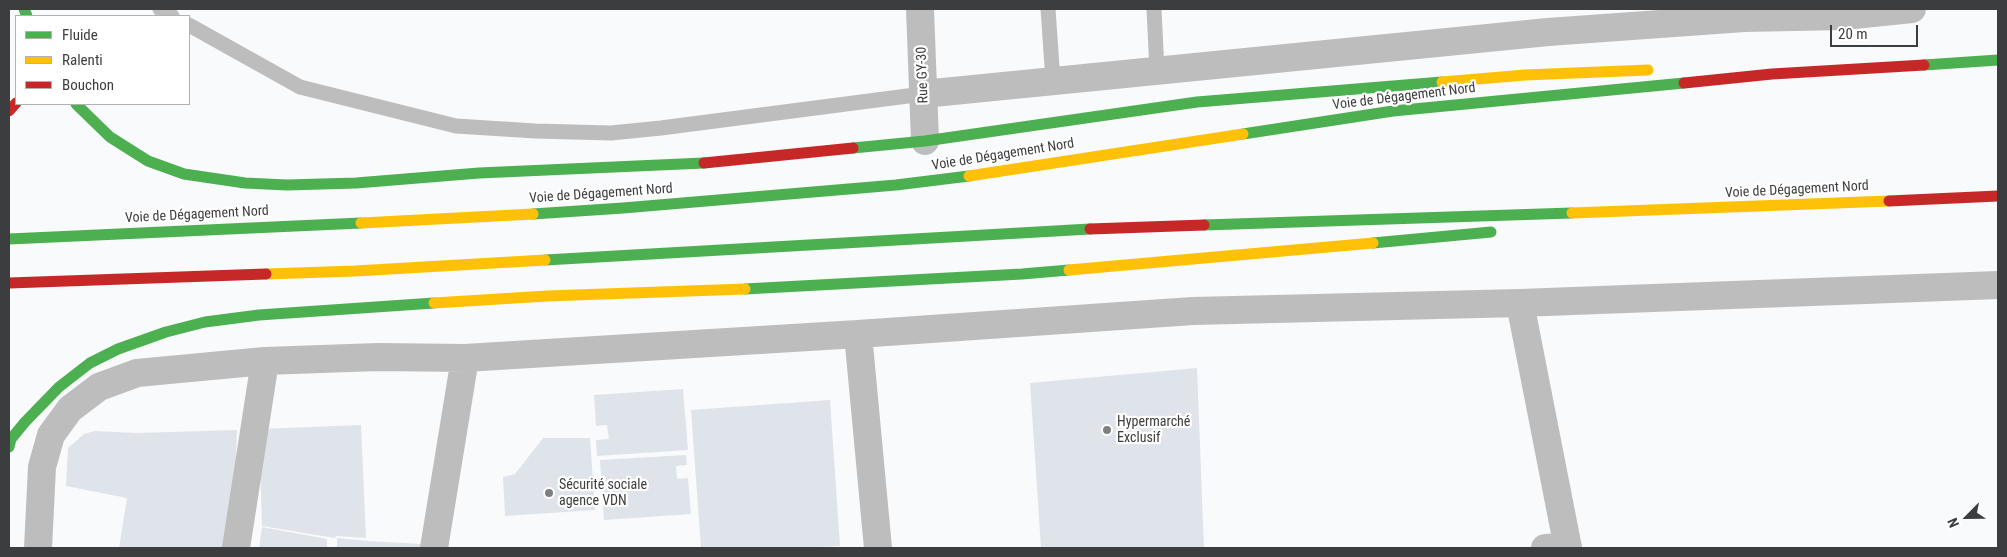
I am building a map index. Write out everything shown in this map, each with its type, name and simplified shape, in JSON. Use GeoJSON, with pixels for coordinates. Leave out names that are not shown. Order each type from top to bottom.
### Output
{"type":"FeatureCollection","features":[{"type":"Feature","properties":{"kind":"main road","name":"Voie de Dégagement Nord"},"geometry":{"type":"LineString","coordinates":[[9,239],[481,217],[623,208],[896,185],[959,178],[1393,111],[1772,74],[1998,60]]}},
{"type":"Feature","properties":{"kind":"main road"},"geometry":{"type":"LineString","coordinates":[[77,105],[110,137],[148,161],[184,174],[245,183],[287,185],[356,183],[478,173],[696,164],[925,141],[1197,102],[1525,76],[1657,70]]}},
{"type":"Feature","properties":{"kind":"main road"},"geometry":{"type":"LineString","coordinates":[[1705,70],[1772,74]]}},
{"type":"Feature","properties":{"kind":"main road","name":"Voie de Dégagement Nord"},"geometry":{"type":"LineString","coordinates":[[9,283],[355,270],[910,240],[1022,232],[1666,210],[1998,196]]}},
{"type":"Feature","properties":{"kind":"main road"},"geometry":{"type":"LineString","coordinates":[[1569,224],[1666,210]]}},
{"type":"Feature","properties":{"kind":"main road"},"geometry":{"type":"LineString","coordinates":[[9,447],[11,439],[25,422],[60,387],[90,363],[118,349],[166,332],[205,322],[259,316],[547,296],[740,289],[1022,274],[1504,232]]}},
{"type":"Feature","properties":{"kind":"street","name":"Rue GY-30"},"geometry":{"type":"LineString","coordinates":[[920,9],[925,141]]}},
{"type":"Feature","properties":{"kind":"street"},"geometry":{"type":"LineString","coordinates":[[923,94],[1157,71],[1549,20],[1745,13],[1844,16],[1912,9]]}},
{"type":"Feature","properties":{"kind":"street"},"geometry":{"type":"LineString","coordinates":[[38,548],[42,467],[52,435],[70,409],[99,387],[137,373],[265,361],[378,357],[465,358],[1193,311],[1520,303],[1998,285]]}},
{"type":"Feature","properties":{"kind":"street"},"geometry":{"type":"LineString","coordinates":[[1520,303],[1560,548]]}},
{"type":"Feature","properties":{"kind":"street"},"geometry":{"type":"LineString","coordinates":[[858,334],[878,548]]}},
{"type":"Feature","properties":{"kind":"street"},"geometry":{"type":"LineString","coordinates":[[434,548],[465,358]]}},
{"type":"Feature","properties":{"kind":"street"},"geometry":{"type":"LineString","coordinates":[[236,548],[265,361]]}},
{"type":"Feature","properties":{"kind":"lane"},"geometry":{"type":"LineString","coordinates":[[1048,9],[1053,81]]}},
{"type":"Feature","properties":{"kind":"lane"},"geometry":{"type":"LineString","coordinates":[[1154,9],[1157,71]]}},
{"type":"Feature","properties":{"kind":"lane"},"geometry":{"type":"LineString","coordinates":[[190,26],[300,87],[456,126],[611,133],[923,94]]}},
{"type":"Feature","properties":{"kind":"building"},"geometry":{"type":"Polygon","coordinates":[[[1197,368],[1204,548],[1041,548],[1030,383],[1197,368]]]}},
{"type":"Feature","properties":{"kind":"building"},"geometry":{"type":"Polygon","coordinates":[[[683,389],[688,450],[597,456],[596,440],[609,439],[607,425],[596,426],[594,395],[683,389]]]}},
{"type":"Feature","properties":{"kind":"building"},"geometry":{"type":"Polygon","coordinates":[[[830,400],[840,546],[701,548],[691,410],[830,400]]]}},
{"type":"Feature","properties":{"kind":"building"},"geometry":{"type":"Polygon","coordinates":[[[361,425],[366,538],[336,536],[335,538],[262,526],[259,429],[361,425]]]}},
{"type":"Feature","properties":{"kind":"building"},"geometry":{"type":"Polygon","coordinates":[[[237,430],[234,513],[224,548],[119,548],[127,498],[66,486],[68,448],[84,434],[95,431],[136,433],[237,430]]]}},
{"type":"Feature","properties":{"kind":"building","name":"Sécurité sociale agence VDN"},"geometry":{"type":"Polygon","coordinates":[[[543,438],[590,438],[595,510],[505,516],[503,477],[515,474],[543,438]]]}},
{"type":"Feature","properties":{"kind":"building"},"geometry":{"type":"Polygon","coordinates":[[[686,455],[687,465],[676,466],[677,479],[688,478],[691,514],[604,520],[600,460],[686,455]]]}},
{"type":"Feature","properties":{"kind":"building"},"geometry":{"type":"Polygon","coordinates":[[[262,527],[327,539],[327,548],[259,548],[262,527]]]}},
{"type":"Feature","properties":{"kind":"building"},"geometry":{"type":"Polygon","coordinates":[[[337,538],[422,544],[422,548],[337,548],[337,538]]]}},
{"type":"Feature","properties":{"kind":"traffic: fast"},"geometry":{"type":"LineString","coordinates":[[24,9],[27,15]]}},
{"type":"Feature","properties":{"kind":"traffic: fast"},"geometry":{"type":"LineString","coordinates":[[1924,65],[1998,60]]}},
{"type":"Feature","properties":{"kind":"traffic: fast"},"geometry":{"type":"LineString","coordinates":[[853,148],[925,141],[1197,102],[1442,82]]}},
{"type":"Feature","properties":{"kind":"traffic: fast"},"geometry":{"type":"LineString","coordinates":[[1243,134],[1393,111],[1684,83]]}},
{"type":"Feature","properties":{"kind":"traffic: fast"},"geometry":{"type":"LineString","coordinates":[[77,105],[110,137],[148,161],[184,174],[245,183],[287,185],[356,183],[479,173],[704,163]]}},
{"type":"Feature","properties":{"kind":"traffic: fast"},"geometry":{"type":"LineString","coordinates":[[533,214],[896,185],[969,176]]}},
{"type":"Feature","properties":{"kind":"traffic: fast"},"geometry":{"type":"LineString","coordinates":[[1204,225],[1572,213]]}},
{"type":"Feature","properties":{"kind":"traffic: fast"},"geometry":{"type":"LineString","coordinates":[[9,239],[361,223]]}},
{"type":"Feature","properties":{"kind":"traffic: fast"},"geometry":{"type":"LineString","coordinates":[[545,260],[1090,229]]}},
{"type":"Feature","properties":{"kind":"traffic: fast"},"geometry":{"type":"LineString","coordinates":[[1373,243],[1491,232]]}},
{"type":"Feature","properties":{"kind":"traffic: fast"},"geometry":{"type":"LineString","coordinates":[[745,289],[1069,270]]}},
{"type":"Feature","properties":{"kind":"traffic: fast"},"geometry":{"type":"LineString","coordinates":[[9,447],[11,439],[25,422],[59,387],[90,363],[118,349],[166,332],[205,322],[259,315],[434,303]]}},
{"type":"Feature","properties":{"kind":"traffic: slow"},"geometry":{"type":"LineString","coordinates":[[1442,82],[1525,75],[1648,70]]}},
{"type":"Feature","properties":{"kind":"traffic: slow"},"geometry":{"type":"LineString","coordinates":[[969,176],[1243,134]]}},
{"type":"Feature","properties":{"kind":"traffic: slow"},"geometry":{"type":"LineString","coordinates":[[1572,213],[1889,201]]}},
{"type":"Feature","properties":{"kind":"traffic: slow"},"geometry":{"type":"LineString","coordinates":[[361,223],[533,214]]}},
{"type":"Feature","properties":{"kind":"traffic: slow"},"geometry":{"type":"LineString","coordinates":[[1069,270],[1373,243]]}},
{"type":"Feature","properties":{"kind":"traffic: slow"},"geometry":{"type":"LineString","coordinates":[[266,274],[545,260]]}},
{"type":"Feature","properties":{"kind":"traffic: slow"},"geometry":{"type":"LineString","coordinates":[[434,303],[547,296],[745,289]]}},
{"type":"Feature","properties":{"kind":"traffic: jam"},"geometry":{"type":"LineString","coordinates":[[1684,83],[1772,74],[1924,65]]}},
{"type":"Feature","properties":{"kind":"traffic: jam"},"geometry":{"type":"LineString","coordinates":[[9,111],[15,104]]}},
{"type":"Feature","properties":{"kind":"traffic: jam"},"geometry":{"type":"LineString","coordinates":[[704,163],[853,148]]}},
{"type":"Feature","properties":{"kind":"traffic: jam"},"geometry":{"type":"LineString","coordinates":[[1889,201],[1998,196]]}},
{"type":"Feature","properties":{"kind":"traffic: jam"},"geometry":{"type":"LineString","coordinates":[[1090,229],[1204,225]]}},
{"type":"Feature","properties":{"kind":"traffic: jam"},"geometry":{"type":"LineString","coordinates":[[9,283],[266,274]]}},
{"type":"Feature","properties":{"kind":"place","name":"Hypermarché Exclusif"},"geometry":{"type":"Point","coordinates":[1107,430]}},
{"type":"Feature","properties":{"kind":"place","name":"Sécurité sociale agence VDN"},"geometry":{"type":"Point","coordinates":[549,493]}}]}
